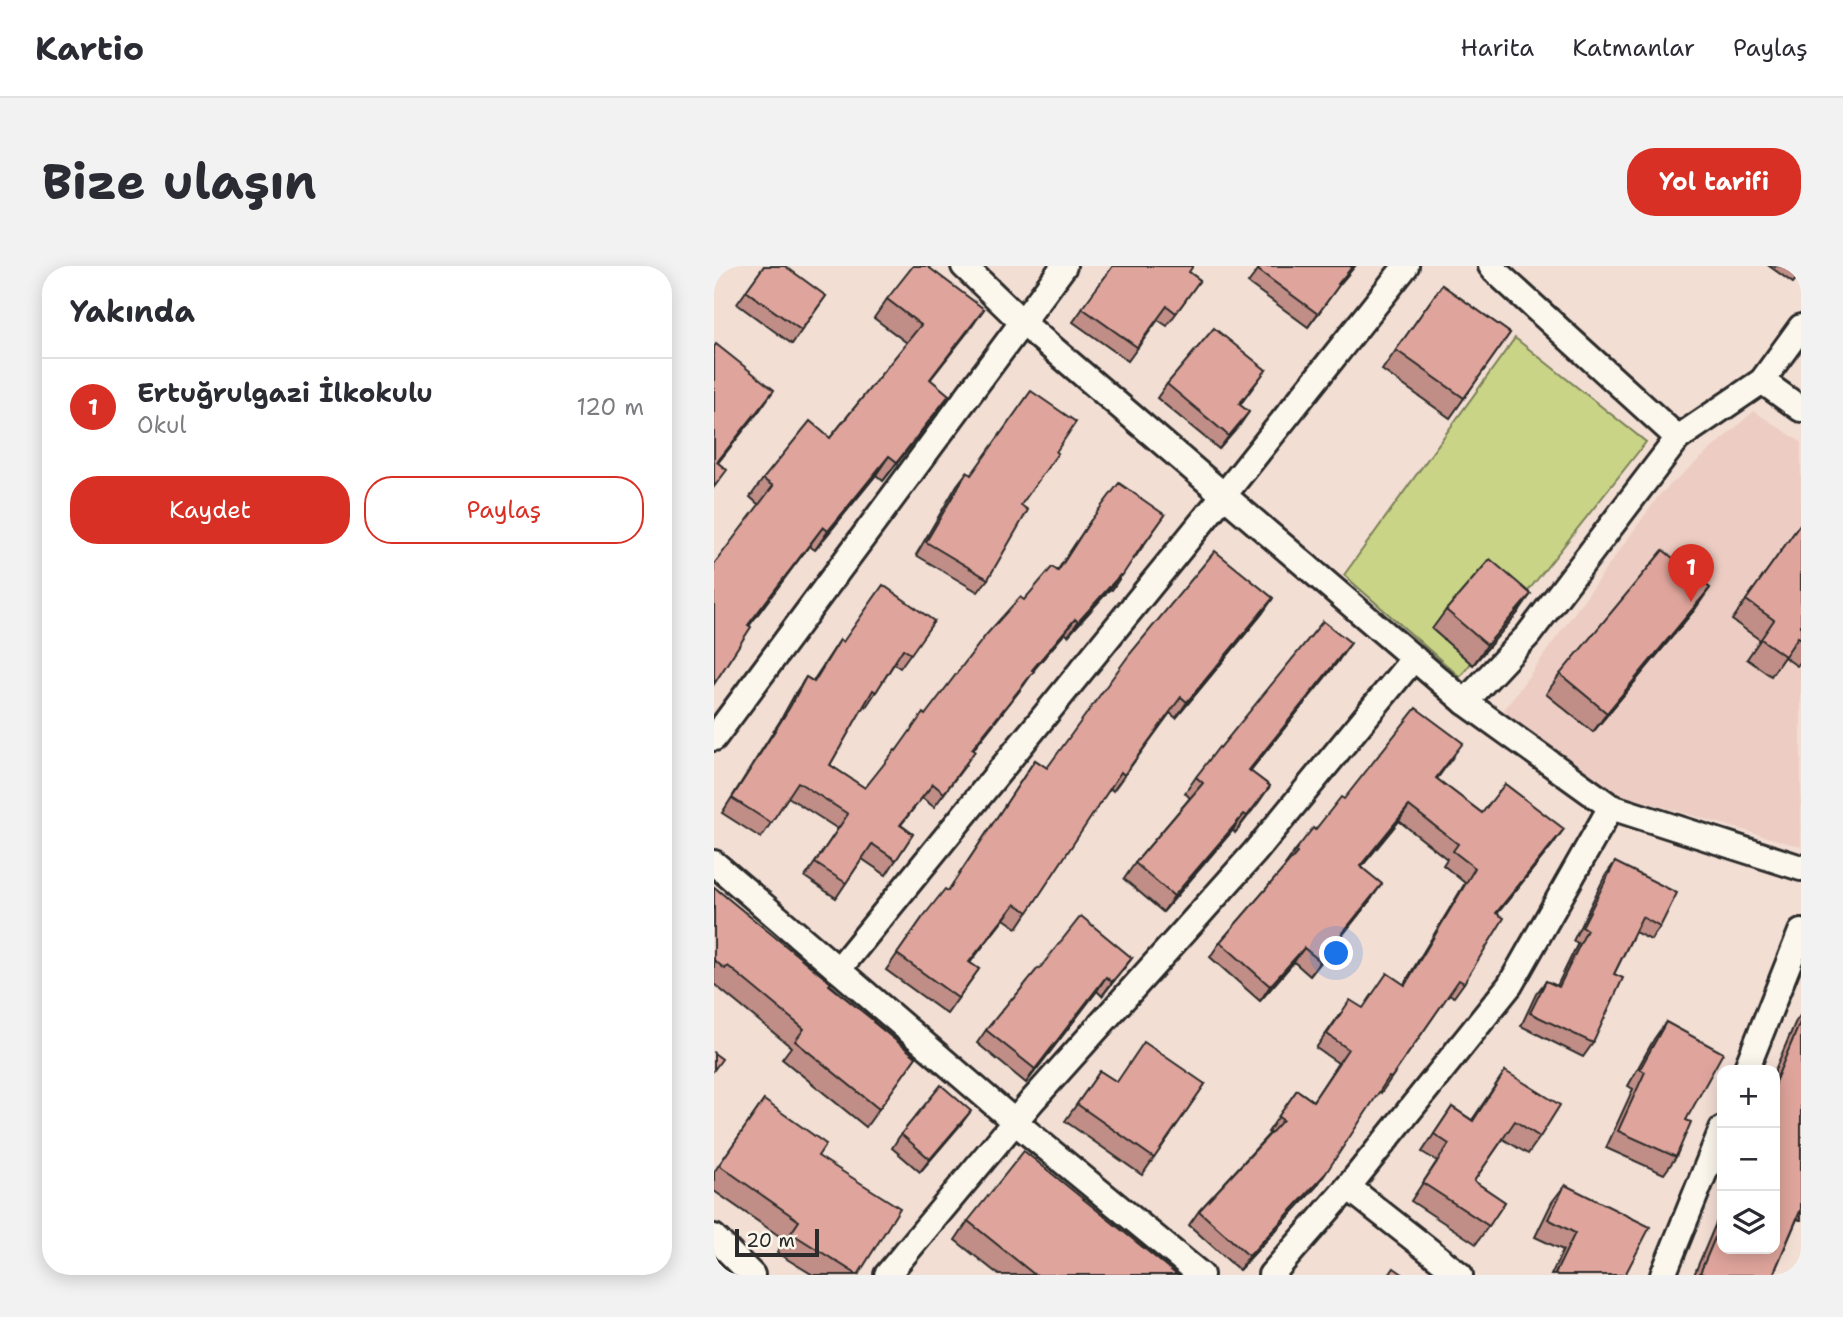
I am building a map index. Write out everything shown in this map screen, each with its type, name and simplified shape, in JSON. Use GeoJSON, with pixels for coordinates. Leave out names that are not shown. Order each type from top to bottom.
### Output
{"type":"FeatureCollection","features":[{"type":"Feature","properties":{"kind":"street"},"geometry":{"type":"LineString","coordinates":[[964,266],[1023,323],[1465,702],[1611,807],[1801,868]]}},
{"type":"Feature","properties":{"kind":"street"},"geometry":{"type":"LineString","coordinates":[[714,738],[1063,266]]}},
{"type":"Feature","properties":{"kind":"street"},"geometry":{"type":"LineString","coordinates":[[838,970],[1224,495],[1406,266]]}},
{"type":"Feature","properties":{"kind":"street"},"geometry":{"type":"LineString","coordinates":[[1491,266],[1678,438]]}},
{"type":"Feature","properties":{"kind":"street"},"geometry":{"type":"LineString","coordinates":[[1465,702],[1528,635],[1678,438],[1762,381],[1801,327]]}},
{"type":"Feature","properties":{"kind":"street"},"geometry":{"type":"LineString","coordinates":[[1762,381],[1801,408]]}},
{"type":"Feature","properties":{"kind":"street"},"geometry":{"type":"LineString","coordinates":[[887,1275],[1015,1122],[1255,852],[1414,658]]}},
{"type":"Feature","properties":{"kind":"street"},"geometry":{"type":"LineString","coordinates":[[1271,1275],[1348,1187],[1510,985],[1611,807]]}},
{"type":"Feature","properties":{"kind":"street"},"geometry":{"type":"LineString","coordinates":[[714,863],[1015,1122],[1201,1275]]}},
{"type":"Feature","properties":{"kind":"street"},"geometry":{"type":"LineString","coordinates":[[1748,1065],[1801,932]]}},
{"type":"Feature","properties":{"kind":"street"},"geometry":{"type":"LineString","coordinates":[[1663,1275],[1717,1141]]}},
{"type":"Feature","properties":{"kind":"street"},"geometry":{"type":"LineString","coordinates":[[1348,1187],[1460,1275]]}},
{"type":"Feature","properties":{"kind":"street"},"geometry":{"type":"LineString","coordinates":[[714,1237],[752,1275]]}},
{"type":"Feature","properties":{"kind":"shaded area"},"geometry":{"type":"Polygon","coordinates":[[[1754,411],[1801,442],[1801,847],[1598,788],[1536,750],[1504,710],[1660,494],[1754,411]]]}},
{"type":"Feature","properties":{"kind":"green space"},"geometry":{"type":"Polygon","coordinates":[[[1515,338],[1646,442],[1460,677],[1344,575],[1515,338]]]}},
{"type":"Feature","properties":{"kind":"building"},"geometry":{"type":"Polygon","coordinates":[[[764,266],[785,266],[826,296],[801,330],[746,291],[764,266]]]}},
{"type":"Feature","properties":{"kind":"building"},"geometry":{"type":"Polygon","coordinates":[[[913,266],[927,266],[984,309],[930,379],[949,395],[897,462],[889,456],[828,531],[823,527],[748,625],[751,627],[714,684],[714,564],[773,486],[763,479],[810,421],[830,438],[921,325],[887,299],[913,266]]]}},
{"type":"Feature","properties":{"kind":"building"},"geometry":{"type":"Polygon","coordinates":[[[1113,266],[1193,266],[1189,272],[1200,280],[1176,313],[1167,306],[1137,347],[1082,308],[1113,266]]]}},
{"type":"Feature","properties":{"kind":"building"},"geometry":{"type":"Polygon","coordinates":[[[1261,266],[1353,266],[1318,314],[1258,270],[1261,266]]]}},
{"type":"Feature","properties":{"kind":"building"},"geometry":{"type":"Polygon","coordinates":[[[1442,285],[1510,333],[1464,398],[1396,350],[1442,285]]]}},
{"type":"Feature","properties":{"kind":"building"},"geometry":{"type":"Polygon","coordinates":[[[1214,328],[1266,370],[1239,404],[1249,412],[1229,436],[1167,384],[1214,328]]]}},
{"type":"Feature","properties":{"kind":"building"},"geometry":{"type":"Polygon","coordinates":[[[716,344],[774,390],[717,462],[727,470],[714,487],[714,347],[716,344]]]}},
{"type":"Feature","properties":{"kind":"building"},"geometry":{"type":"Polygon","coordinates":[[[1031,391],[1076,422],[1056,452],[1058,453],[1021,505],[1028,510],[988,579],[926,542],[967,472],[971,475],[1031,391]]]}},
{"type":"Feature","properties":{"kind":"building"},"geometry":{"type":"Polygon","coordinates":[[[1119,483],[1165,515],[1122,576],[1120,575],[1078,622],[1075,619],[1032,670],[1034,671],[972,749],[975,751],[944,793],[933,784],[900,825],[913,834],[896,860],[872,844],[846,883],[815,863],[848,814],[798,782],[771,823],[732,798],[806,677],[814,682],[840,640],[843,642],[883,585],[934,621],[911,654],[903,649],[876,692],[873,690],[830,765],[865,788],[986,635],[1020,597],[1024,600],[1052,567],[1058,571],[1119,483]]]}},
{"type":"Feature","properties":{"kind":"building"},"geometry":{"type":"Polygon","coordinates":[[[1801,523],[1801,639],[1798,637],[1785,656],[1761,639],[1774,620],[1746,600],[1801,523]]]}},
{"type":"Feature","properties":{"kind":"building"},"geometry":{"type":"Polygon","coordinates":[[[1663,550],[1710,588],[1607,713],[1560,674],[1663,550]]]}},
{"type":"Feature","properties":{"kind":"building"},"geometry":{"type":"Polygon","coordinates":[[[1215,551],[1273,598],[1187,702],[1181,697],[1124,775],[1121,772],[1028,912],[1015,904],[969,962],[979,969],[958,998],[897,954],[945,889],[948,891],[1035,760],[1047,768],[1129,655],[1215,551]]]}},
{"type":"Feature","properties":{"kind":"building"},"geometry":{"type":"Polygon","coordinates":[[[1490,559],[1531,594],[1487,645],[1446,610],[1490,559]]]}},
{"type":"Feature","properties":{"kind":"building"},"geometry":{"type":"Polygon","coordinates":[[[1323,621],[1351,643],[1249,770],[1270,786],[1247,816],[1244,814],[1174,896],[1135,863],[1203,783],[1196,777],[1219,747],[1323,621]]]}},
{"type":"Feature","properties":{"kind":"building"},"geometry":{"type":"Polygon","coordinates":[[[1416,708],[1463,743],[1436,778],[1482,813],[1505,784],[1564,829],[1496,913],[1504,918],[1464,983],[1459,980],[1391,1078],[1389,1077],[1326,1173],[1249,1256],[1199,1211],[1283,1120],[1278,1117],[1297,1090],[1313,1101],[1348,1049],[1327,1034],[1350,1000],[1363,1008],[1387,973],[1405,985],[1475,868],[1453,851],[1458,844],[1409,806],[1360,866],[1382,884],[1320,961],[1304,948],[1270,986],[1220,942],[1297,853],[1295,851],[1313,828],[1315,830],[1341,797],[1344,799],[1416,708]]]}},
{"type":"Feature","properties":{"kind":"building"},"geometry":{"type":"Polygon","coordinates":[[[1615,862],[1677,893],[1660,927],[1642,917],[1614,974],[1623,978],[1593,1043],[1530,1013],[1546,981],[1559,987],[1587,930],[1582,927],[1615,862]]]}},
{"type":"Feature","properties":{"kind":"building"},"geometry":{"type":"Polygon","coordinates":[[[714,887],[916,1057],[879,1109],[795,1041],[804,1029],[728,966],[725,969],[714,960],[714,887]]]}},
{"type":"Feature","properties":{"kind":"building"},"geometry":{"type":"Polygon","coordinates":[[[1081,916],[1132,958],[1112,982],[1106,977],[1035,1069],[986,1030],[1081,916]]]}},
{"type":"Feature","properties":{"kind":"building"},"geometry":{"type":"Polygon","coordinates":[[[1801,1020],[1801,1209],[1773,1275],[1705,1275],[1700,1273],[1717,1233],[1717,1254],[1780,1254],[1780,1070],[1801,1020]]]}},
{"type":"Feature","properties":{"kind":"building"},"geometry":{"type":"Polygon","coordinates":[[[1666,1022],[1723,1053],[1686,1120],[1691,1122],[1676,1157],[1618,1131],[1645,1072],[1640,1069],[1666,1022]]]}},
{"type":"Feature","properties":{"kind":"building"},"geometry":{"type":"Polygon","coordinates":[[[1144,1042],[1205,1084],[1154,1158],[1077,1104],[1100,1071],[1117,1082],[1144,1042]]]}},
{"type":"Feature","properties":{"kind":"building"},"geometry":{"type":"Polygon","coordinates":[[[714,1053],[722,1059],[714,1070],[714,1053]]]}},
{"type":"Feature","properties":{"kind":"building"},"geometry":{"type":"Polygon","coordinates":[[[1505,1071],[1560,1105],[1540,1137],[1515,1121],[1474,1181],[1505,1202],[1489,1226],[1423,1183],[1449,1144],[1434,1134],[1452,1107],[1473,1121],[1505,1071]]]}},
{"type":"Feature","properties":{"kind":"building"},"geometry":{"type":"Polygon","coordinates":[[[941,1085],[971,1111],[930,1159],[901,1134],[941,1085]]]}},
{"type":"Feature","properties":{"kind":"building"},"geometry":{"type":"Polygon","coordinates":[[[764,1100],[826,1144],[818,1156],[900,1208],[858,1275],[791,1233],[799,1221],[719,1165],[764,1100]]]}},
{"type":"Feature","properties":{"kind":"building"},"geometry":{"type":"Polygon","coordinates":[[[1024,1151],[1177,1275],[1035,1275],[968,1221],[1024,1151]]]}},
{"type":"Feature","properties":{"kind":"building"},"geometry":{"type":"Polygon","coordinates":[[[1565,1185],[1650,1227],[1625,1275],[1555,1274],[1575,1233],[1548,1219],[1565,1185]]]}},
{"type":"Feature","properties":{"kind":"building"},"geometry":{"type":"Polygon","coordinates":[[[1394,1268],[1404,1275],[1389,1275],[1394,1268]]]}},
{"type":"Feature","properties":{"kind":"place","name":"Ertuğrulgazi İlkokulu"},"geometry":{"type":"Point","coordinates":[1691,602]}}]}
